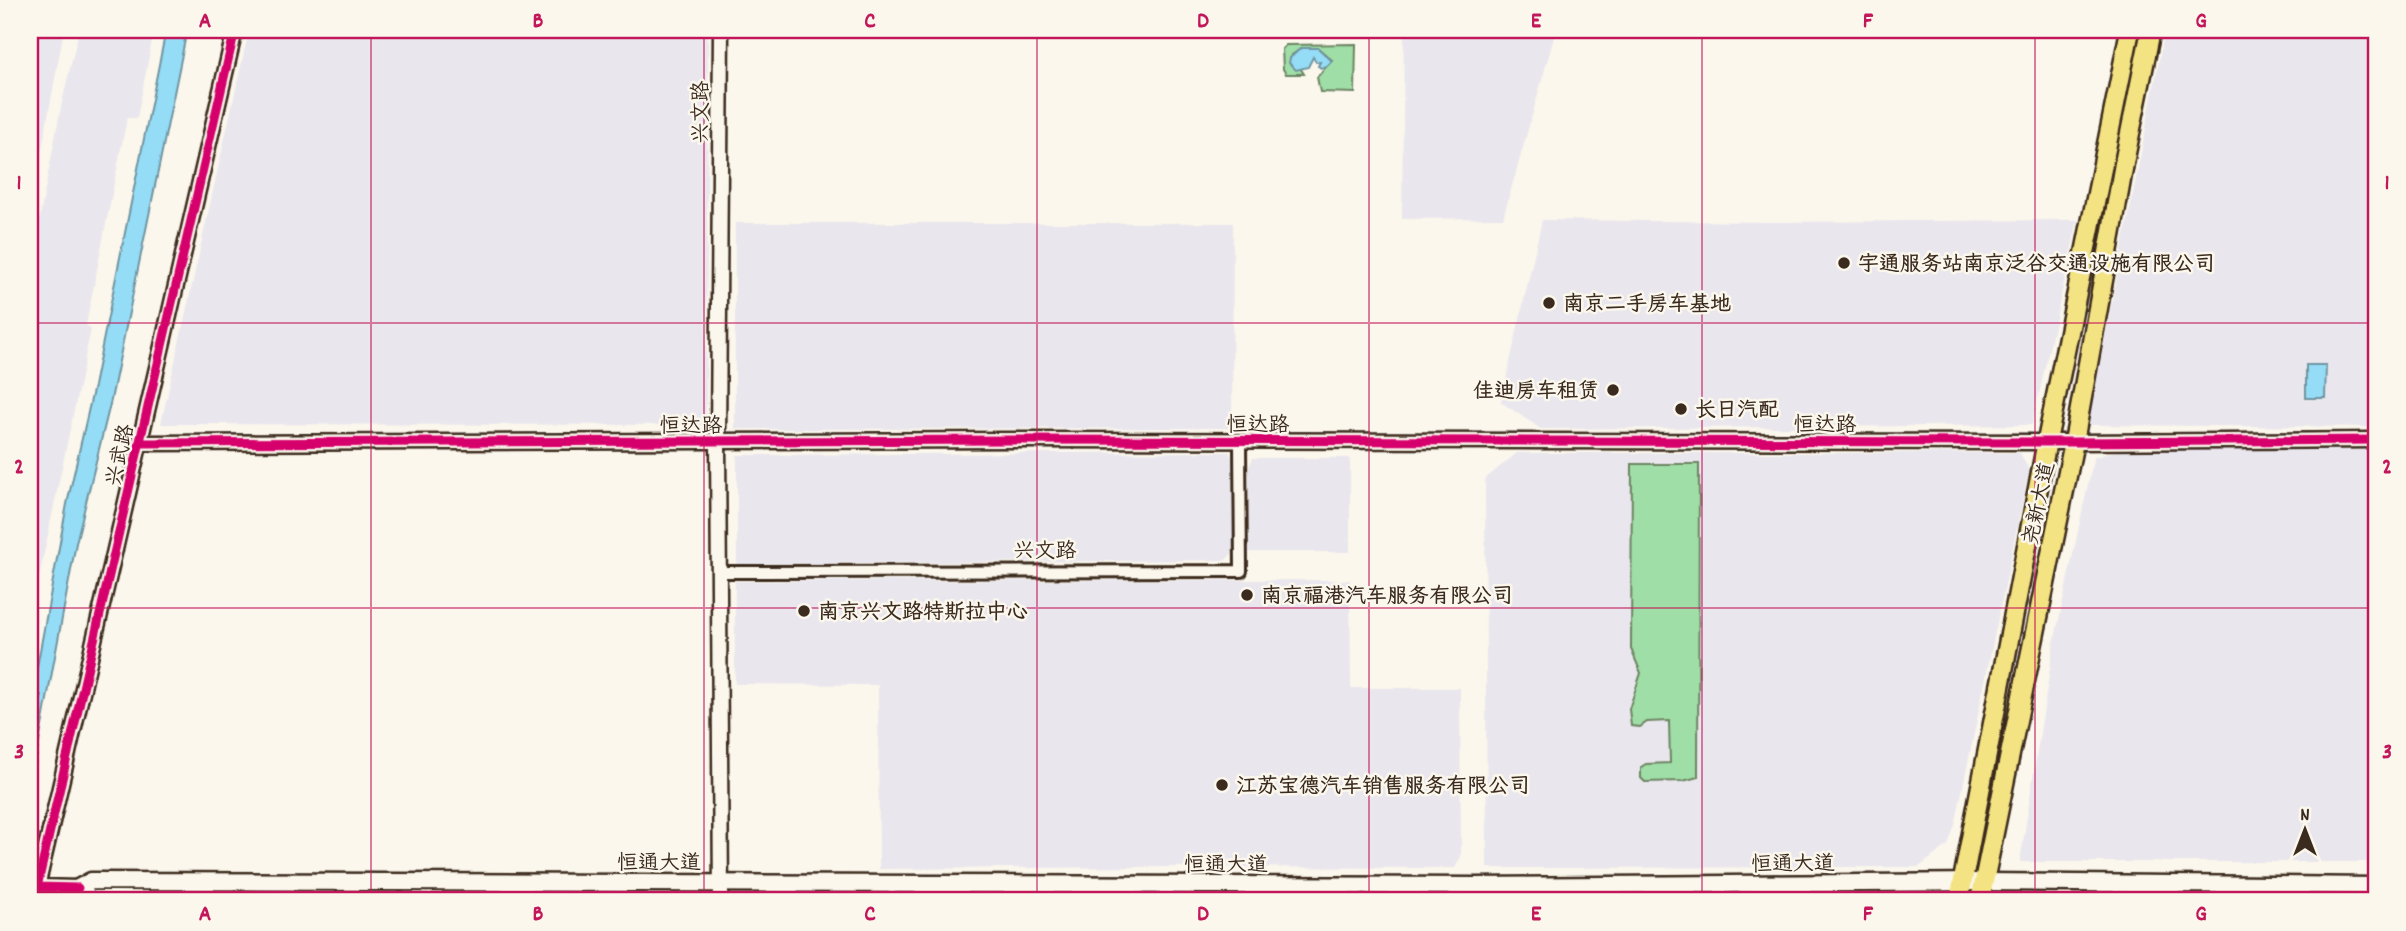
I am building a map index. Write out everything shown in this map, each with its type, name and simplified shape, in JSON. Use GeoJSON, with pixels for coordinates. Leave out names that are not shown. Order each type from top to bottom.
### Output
{"type":"FeatureCollection","features":[{"type":"Feature","properties":{"kind":"main road","name":"尧新大道"},"geometry":{"type":"LineString","coordinates":[[1959,901],[2047,441],[2130,30]]}},
{"type":"Feature","properties":{"kind":"main road","name":"尧新大道"},"geometry":{"type":"LineString","coordinates":[[1980,901],[2074,442],[2151,30]]}},
{"type":"Feature","properties":{"kind":"main road","name":"恒通大道"},"geometry":{"type":"LineString","coordinates":[[552,901],[91,899],[78,888],[91,881],[1491,886],[1984,882],[2376,886]]}},
{"type":"Feature","properties":{"kind":"street","name":"兴武路"},"geometry":{"type":"LineString","coordinates":[[37,887],[235,30]]}},
{"type":"Feature","properties":{"kind":"street","name":"兴文路"},"geometry":{"type":"LineString","coordinates":[[721,30],[718,442],[721,901]]}},
{"type":"Feature","properties":{"kind":"street","name":"恒达路"},"geometry":{"type":"LineString","coordinates":[[140,443],[2376,440]]}},
{"type":"Feature","properties":{"kind":"street","name":"兴文路"},"geometry":{"type":"LineString","coordinates":[[719,572],[1241,571],[1240,442]]}},
{"type":"Feature","properties":{"kind":"street","name":"恒通大道"},"geometry":{"type":"LineString","coordinates":[[37,887],[78,888]]}},
{"type":"Feature","properties":{"kind":"shaded area"},"geometry":{"type":"Polygon","coordinates":[[[30,30],[64,30],[30,212],[30,30]]]}},
{"type":"Feature","properties":{"kind":"shaded area"},"geometry":{"type":"Polygon","coordinates":[[[79,30],[154,30],[137,118],[127,118],[86,325],[91,329],[30,620],[30,268],[61,107],[79,30]]]}},
{"type":"Feature","properties":{"kind":"shaded area"},"geometry":{"type":"Polygon","coordinates":[[[249,30],[708,30],[706,425],[161,424],[249,30]]]}},
{"type":"Feature","properties":{"kind":"shaded area"},"geometry":{"type":"Polygon","coordinates":[[[1404,30],[1556,30],[1503,218],[1402,219],[1404,30]]]}},
{"type":"Feature","properties":{"kind":"shaded area"},"geometry":{"type":"Polygon","coordinates":[[[2165,30],[2376,30],[2376,427],[2088,425],[2165,30]]]}},
{"type":"Feature","properties":{"kind":"shaded area"},"geometry":{"type":"Polygon","coordinates":[[[1542,220],[2078,220],[2032,425],[1541,429],[1501,402],[1542,220]]]}},
{"type":"Feature","properties":{"kind":"shaded area"},"geometry":{"type":"Polygon","coordinates":[[[735,223],[1233,223],[1232,428],[735,429],[735,223]]]}},
{"type":"Feature","properties":{"kind":"shaded area"},"geometry":{"type":"Polygon","coordinates":[[[2122,450],[2376,450],[2376,862],[2020,862],[2054,643],[2094,457],[2122,450]]]}},
{"type":"Feature","properties":{"kind":"shaded area"},"geometry":{"type":"Polygon","coordinates":[[[1229,452],[1234,461],[1234,551],[1226,560],[737,564],[737,455],[1229,452]]]}},
{"type":"Feature","properties":{"kind":"shaded area"},"geometry":{"type":"Polygon","coordinates":[[[1517,453],[2020,453],[2029,470],[1955,825],[1948,845],[1919,867],[1487,868],[1485,479],[1517,453]]]}},
{"type":"Feature","properties":{"kind":"shaded area"},"geometry":{"type":"Polygon","coordinates":[[[1253,458],[1350,458],[1350,552],[1249,552],[1249,467],[1253,458]]]}},
{"type":"Feature","properties":{"kind":"shaded area"},"geometry":{"type":"Polygon","coordinates":[[[1350,580],[1351,688],[1460,688],[1461,856],[1455,868],[879,869],[878,685],[735,684],[735,581],[1350,580]]]}},
{"type":"Feature","properties":{"kind":"green space"},"geometry":{"type":"Polygon","coordinates":[[[1356,44],[1355,93],[1320,92],[1317,77],[1332,60],[1318,48],[1302,48],[1292,55],[1304,74],[1286,74],[1283,69],[1282,49],[1286,45],[1356,44]]]}},
{"type":"Feature","properties":{"kind":"green space"},"geometry":{"type":"Polygon","coordinates":[[[1632,464],[1699,464],[1698,777],[1683,781],[1645,782],[1641,778],[1641,767],[1646,764],[1670,763],[1669,721],[1647,722],[1640,727],[1631,726],[1629,709],[1641,673],[1631,649],[1632,464]]]}},
{"type":"Feature","properties":{"kind":"water"},"geometry":{"type":"Polygon","coordinates":[[[166,30],[187,30],[111,400],[76,543],[30,791],[30,705],[67,504],[94,386],[166,30]]]}},
{"type":"Feature","properties":{"kind":"water"},"geometry":{"type":"Polygon","coordinates":[[[1301,48],[1318,48],[1332,61],[1321,68],[1318,66],[1320,62],[1316,62],[1313,57],[1308,67],[1296,70],[1289,63],[1290,58],[1301,48]]]}},
{"type":"Feature","properties":{"kind":"water"},"geometry":{"type":"Polygon","coordinates":[[[2306,365],[2326,365],[2325,398],[2306,398],[2306,365]]]}},
{"type":"Feature","properties":{"kind":"railway"},"geometry":{"type":"LineString","coordinates":[[30,67],[37,30]]}},
{"type":"Feature","properties":{"kind":"cycle path"},"geometry":{"type":"LineString","coordinates":[[78,888],[37,887],[235,30]]}},
{"type":"Feature","properties":{"kind":"cycle path"},"geometry":{"type":"LineString","coordinates":[[140,443],[2376,440]]}},
{"type":"Feature","properties":{"kind":"place","name":"宇通服务站南京泛谷交通设施有限公司"},"geometry":{"type":"Point","coordinates":[1844,263]}},
{"type":"Feature","properties":{"kind":"place","name":"南京二手房车基地"},"geometry":{"type":"Point","coordinates":[1549,303]}},
{"type":"Feature","properties":{"kind":"place","name":"佳迪房车租赁"},"geometry":{"type":"Point","coordinates":[1613,390]}},
{"type":"Feature","properties":{"kind":"place","name":"长日汽配"},"geometry":{"type":"Point","coordinates":[1681,409]}},
{"type":"Feature","properties":{"kind":"place","name":"南京福港汽车服务有限公司"},"geometry":{"type":"Point","coordinates":[1247,595]}},
{"type":"Feature","properties":{"kind":"place","name":"南京兴文路特斯拉中心"},"geometry":{"type":"Point","coordinates":[804,611]}},
{"type":"Feature","properties":{"kind":"place","name":"江苏宝德汽车销售服务有限公司"},"geometry":{"type":"Point","coordinates":[1222,785]}}]}
